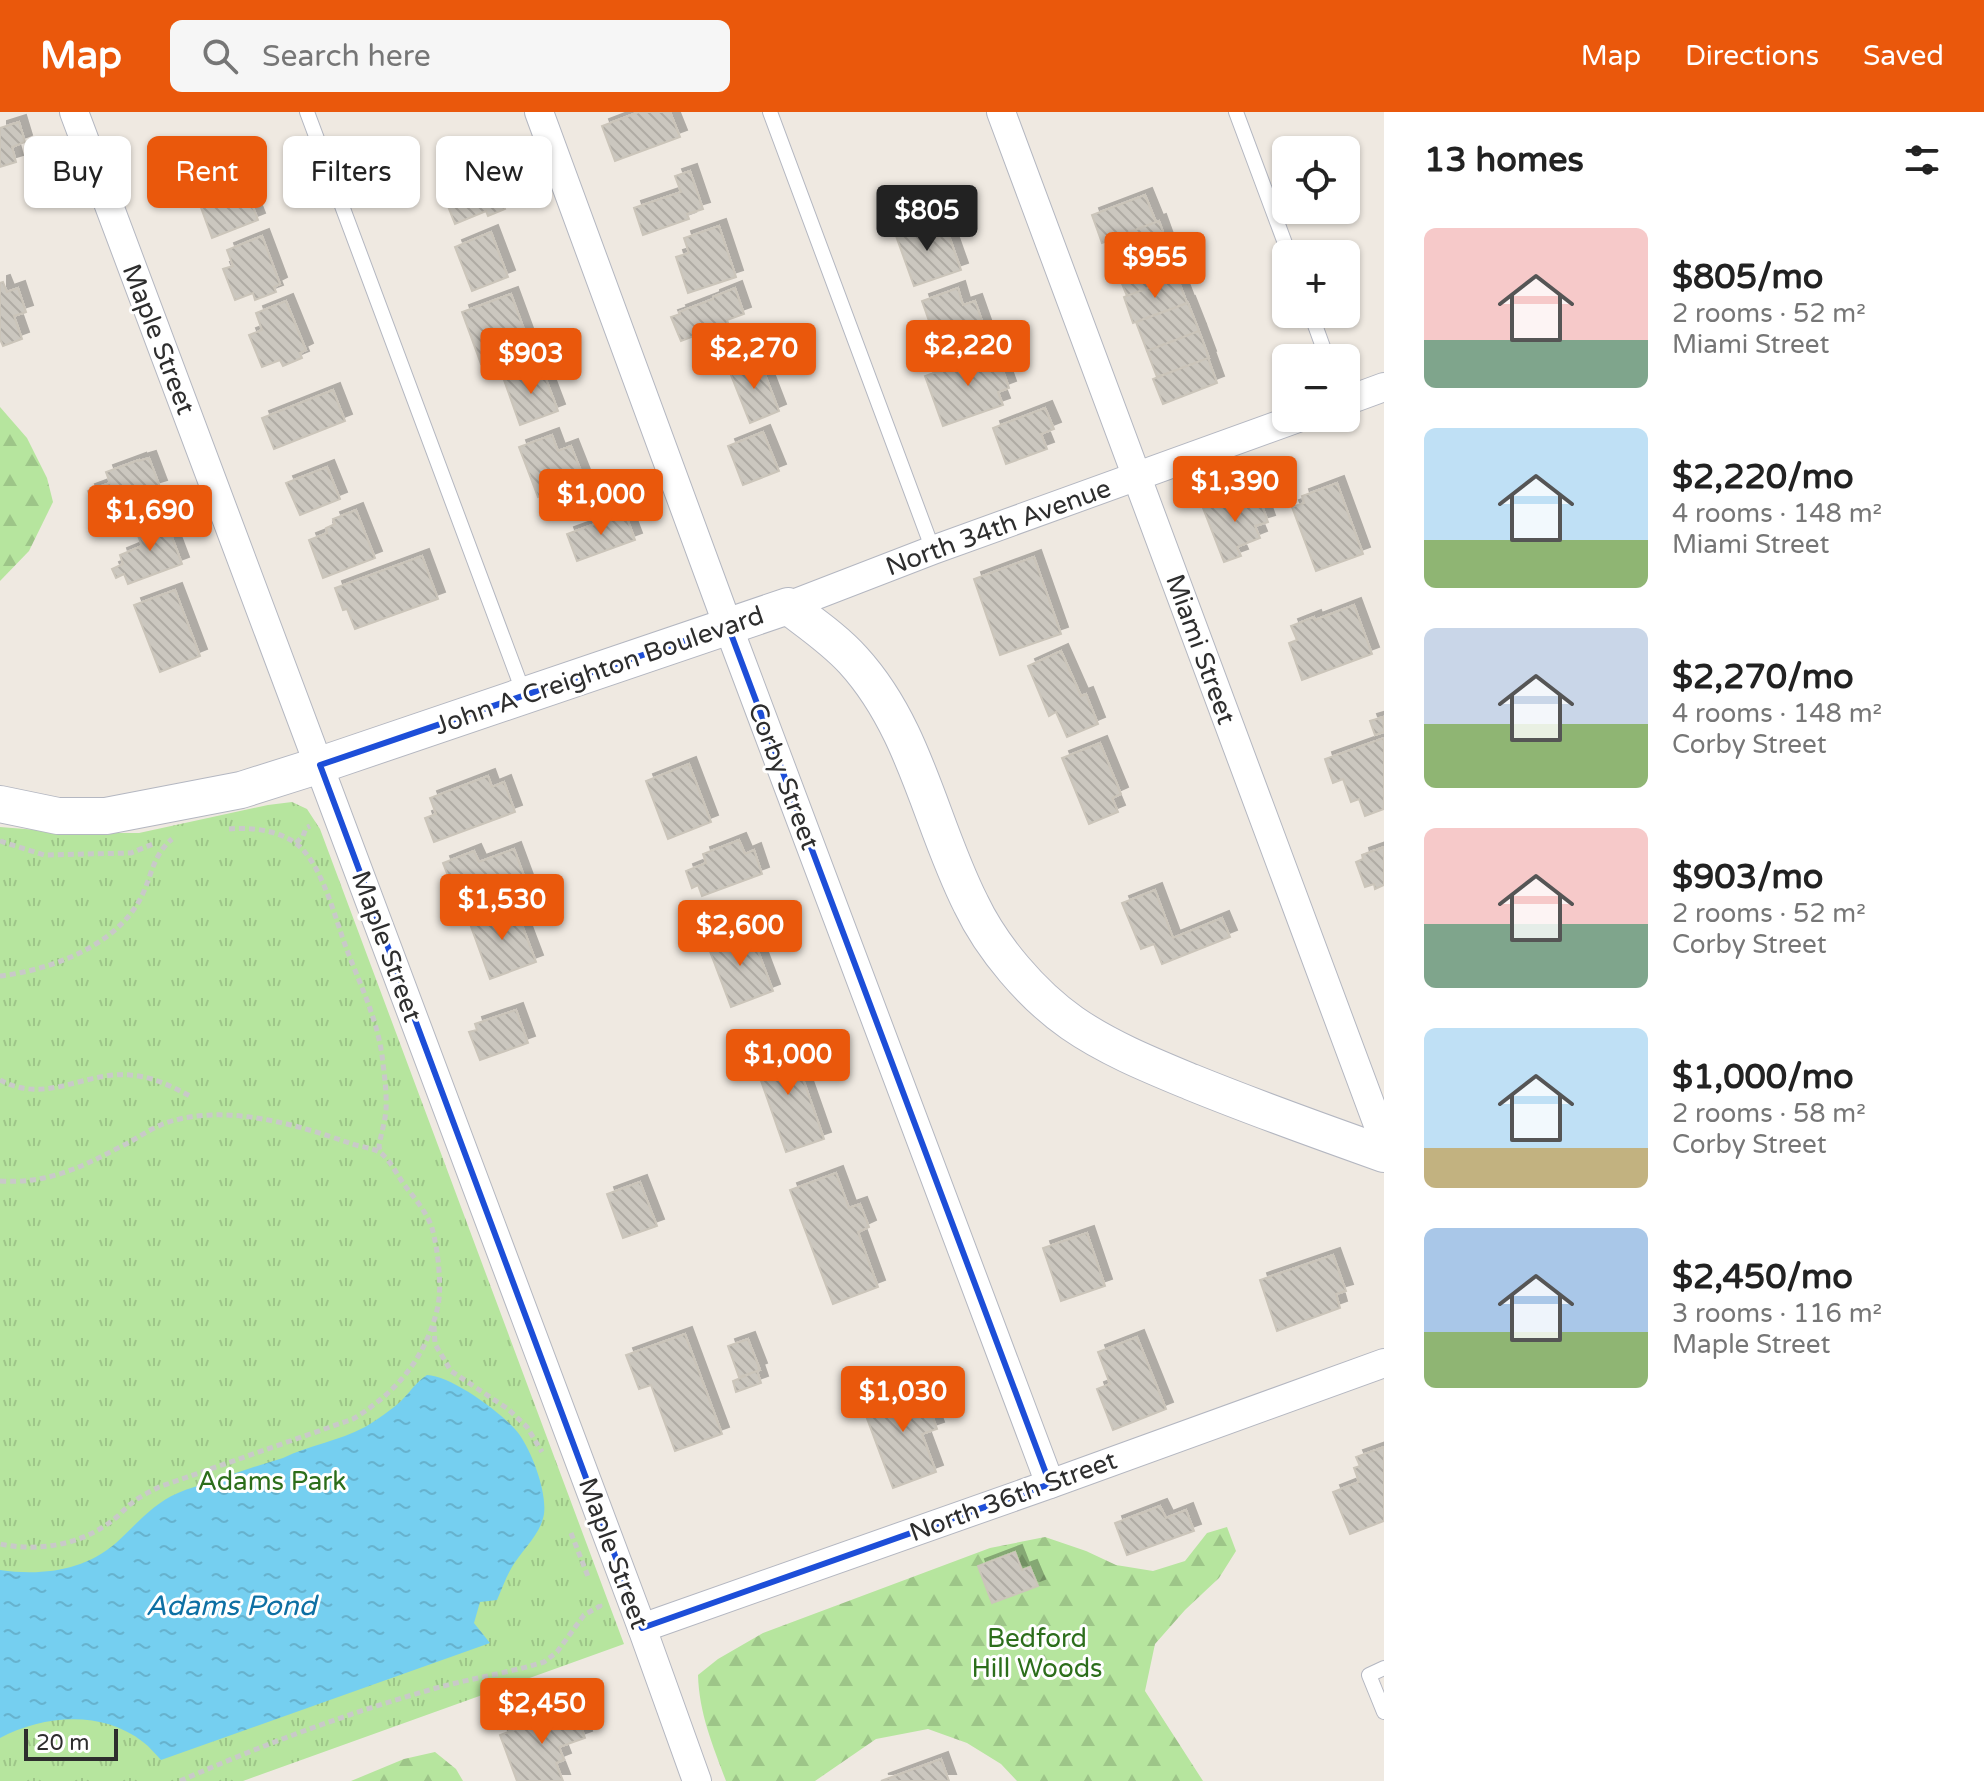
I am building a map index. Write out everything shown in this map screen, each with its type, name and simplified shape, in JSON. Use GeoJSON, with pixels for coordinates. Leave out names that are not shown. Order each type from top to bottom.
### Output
{"type":"FeatureCollection","features":[{"type":"Feature","properties":{"kind":"street","name":"Maple Street"},"geometry":{"type":"LineString","coordinates":[[74,112],[697,1781]]}},
{"type":"Feature","properties":{"kind":"street","name":"Corby Street"},"geometry":{"type":"LineString","coordinates":[[539,112],[1050,1484]]}},
{"type":"Feature","properties":{"kind":"street","name":"Miami Street"},"geometry":{"type":"LineString","coordinates":[[1001,112],[1384,1141]]}},
{"type":"Feature","properties":{"kind":"street"},"geometry":{"type":"LineString","coordinates":[[1360,396],[1384,387]]}},
{"type":"Feature","properties":{"kind":"street","name":"North 34th Avenue"},"geometry":{"type":"LineString","coordinates":[[788,606],[1272,427]]}},
{"type":"Feature","properties":{"kind":"street","name":"John A Creighton Boulevard"},"geometry":{"type":"LineString","coordinates":[[0,804],[58,816],[106,816],[241,790],[788,606],[846,653],[883,699],[911,751],[972,907],[1002,955],[1024,980],[1081,1029],[1158,1068],[1261,1111],[1384,1154]]}},
{"type":"Feature","properties":{"kind":"street","name":"North 36th Street"},"geometry":{"type":"LineString","coordinates":[[642,1628],[1384,1363]]}},
{"type":"Feature","properties":{"kind":"lane"},"geometry":{"type":"LineString","coordinates":[[307,112],[524,694]]}},
{"type":"Feature","properties":{"kind":"lane"},"geometry":{"type":"LineString","coordinates":[[770,112],[933,550]]}},
{"type":"Feature","properties":{"kind":"lane"},"geometry":{"type":"LineString","coordinates":[[1236,112],[1284,240]]}},
{"type":"Feature","properties":{"kind":"lane"},"geometry":{"type":"LineString","coordinates":[[1384,1668],[1369,1675],[1384,1712]]}},
{"type":"Feature","properties":{"kind":"path"},"geometry":{"type":"LineString","coordinates":[[296,843],[306,828],[317,824]]}},
{"type":"Feature","properties":{"kind":"path"},"geometry":{"type":"LineString","coordinates":[[0,1544],[23,1548],[71,1542],[113,1520],[130,1504],[159,1487],[353,1419],[391,1393],[425,1346],[434,1321],[439,1301],[438,1264],[432,1228],[416,1200],[380,1152],[386,1110],[381,1051],[369,1007],[329,897],[309,857],[296,843],[276,832],[245,828],[218,830]]}},
{"type":"Feature","properties":{"kind":"path"},"geometry":{"type":"LineString","coordinates":[[0,841],[44,855],[131,853],[178,834],[161,849],[138,904],[111,932],[90,947],[44,967],[0,976]]}},
{"type":"Feature","properties":{"kind":"path"},"geometry":{"type":"LineString","coordinates":[[0,1080],[11,1086],[36,1091],[106,1076],[130,1075],[170,1085],[190,1096]]}},
{"type":"Feature","properties":{"kind":"path"},"geometry":{"type":"LineString","coordinates":[[0,1181],[22,1183],[48,1179],[92,1161],[162,1125],[183,1118],[218,1114],[289,1125],[380,1152]]}},
{"type":"Feature","properties":{"kind":"path"},"geometry":{"type":"LineString","coordinates":[[434,1321],[435,1344],[451,1371],[508,1409],[527,1427],[544,1455]]}},
{"type":"Feature","properties":{"kind":"path"},"geometry":{"type":"LineString","coordinates":[[575,1544],[592,1588]]}},
{"type":"Feature","properties":{"kind":"path"},"geometry":{"type":"LineString","coordinates":[[180,1781],[261,1746],[376,1706],[427,1690],[544,1662],[557,1652],[584,1615],[600,1606],[596,1597]]}},
{"type":"Feature","properties":{"kind":"highlighted area"},"geometry":{"type":"Polygon","coordinates":[[[728,626],[1050,1484],[642,1628],[320,765],[728,626]]]}},
{"type":"Feature","properties":{"kind":"green space"},"geometry":{"type":"Polygon","coordinates":[[[0,407],[27,438],[47,478],[53,502],[29,551],[0,581],[0,407]]]}},
{"type":"Feature","properties":{"kind":"green space","name":"Adams Park"},"geometry":{"type":"Polygon","coordinates":[[[292,802],[307,809],[320,829],[624,1644],[243,1781],[0,1781],[0,827],[74,833],[139,833],[292,802]]]}},
{"type":"Feature","properties":{"kind":"green space","name":"Bedford Hill Woods"},"geometry":{"type":"Polygon","coordinates":[[[1227,1527],[1236,1551],[1219,1578],[1155,1644],[1145,1691],[1203,1781],[1017,1781],[1001,1764],[967,1743],[928,1729],[876,1739],[815,1781],[726,1781],[704,1716],[698,1675],[718,1659],[763,1633],[990,1548],[1045,1537],[1116,1565],[1153,1571],[1185,1561],[1207,1533],[1227,1527]]]}},
{"type":"Feature","properties":{"kind":"green space"},"geometry":{"type":"Polygon","coordinates":[[[435,1752],[456,1769],[463,1781],[351,1781],[404,1759],[435,1752]]]}},
{"type":"Feature","properties":{"kind":"water","name":"Adams Pond"},"geometry":{"type":"Polygon","coordinates":[[[427,1375],[463,1389],[512,1426],[529,1451],[541,1484],[544,1514],[539,1528],[512,1567],[497,1600],[480,1602],[474,1623],[490,1643],[161,1760],[146,1744],[127,1732],[91,1721],[73,1719],[35,1724],[0,1738],[0,1570],[46,1571],[90,1560],[116,1543],[152,1509],[169,1498],[355,1432],[393,1408],[427,1375]]]}},
{"type":"Feature","properties":{"kind":"building"},"geometry":{"type":"Polygon","coordinates":[[[639,112],[670,112],[680,137],[615,161],[602,126],[639,112]]]}},
{"type":"Feature","properties":{"kind":"building"},"geometry":{"type":"Polygon","coordinates":[[[19,122],[24,142],[12,147],[16,162],[0,167],[0,128],[19,122]]]}},
{"type":"Feature","properties":{"kind":"building"},"geometry":{"type":"Polygon","coordinates":[[[690,171],[703,209],[687,214],[689,219],[643,235],[634,208],[681,192],[675,176],[690,171]]]}},
{"type":"Feature","properties":{"kind":"building"},"geometry":{"type":"Polygon","coordinates":[[[1145,195],[1156,222],[1102,243],[1092,215],[1145,195]]]}},
{"type":"Feature","properties":{"kind":"building"},"geometry":{"type":"Polygon","coordinates":[[[201,208],[253,208],[258,220],[212,238],[201,208]]]}},
{"type":"Feature","properties":{"kind":"building"},"geometry":{"type":"Polygon","coordinates":[[[449,208],[505,209],[488,216],[486,211],[455,224],[449,208]]]}},
{"type":"Feature","properties":{"kind":"building"},"geometry":{"type":"Polygon","coordinates":[[[931,220],[937,238],[948,233],[961,270],[914,286],[895,233],[931,220]]]}},
{"type":"Feature","properties":{"kind":"building"},"geometry":{"type":"Polygon","coordinates":[[[1159,221],[1169,249],[1116,269],[1106,241],[1159,221]]]}},
{"type":"Feature","properties":{"kind":"building"},"geometry":{"type":"Polygon","coordinates":[[[719,226],[736,277],[688,293],[676,257],[689,253],[684,238],[719,226]]]}},
{"type":"Feature","properties":{"kind":"building"},"geometry":{"type":"Polygon","coordinates":[[[491,232],[508,277],[472,291],[455,247],[491,232]]]}},
{"type":"Feature","properties":{"kind":"building"},"geometry":{"type":"Polygon","coordinates":[[[262,236],[280,284],[274,287],[276,292],[255,300],[253,293],[235,300],[223,269],[233,266],[227,250],[262,236]]]}},
{"type":"Feature","properties":{"kind":"building"},"geometry":{"type":"Polygon","coordinates":[[[1169,249],[1180,276],[1127,296],[1116,269],[1169,249]]]}},
{"type":"Feature","properties":{"kind":"building"},"geometry":{"type":"Polygon","coordinates":[[[1177,277],[1187,303],[1133,323],[1124,297],[1177,277]]]}},
{"type":"Feature","properties":{"kind":"building"},"geometry":{"type":"Polygon","coordinates":[[[3,282],[7,292],[18,288],[26,312],[14,316],[22,339],[3,346],[0,339],[0,283],[3,282]]]}},
{"type":"Feature","properties":{"kind":"building"},"geometry":{"type":"Polygon","coordinates":[[[735,288],[744,314],[681,341],[671,317],[735,288]]]}},
{"type":"Feature","properties":{"kind":"building"},"geometry":{"type":"Polygon","coordinates":[[[958,288],[963,305],[975,301],[988,338],[941,355],[922,301],[958,288]]]}},
{"type":"Feature","properties":{"kind":"building"},"geometry":{"type":"Polygon","coordinates":[[[511,294],[530,346],[481,364],[462,312],[511,294]]]}},
{"type":"Feature","properties":{"kind":"building"},"geometry":{"type":"Polygon","coordinates":[[[286,301],[306,350],[300,353],[302,358],[283,366],[280,360],[262,367],[249,335],[262,330],[256,313],[286,301]]]}},
{"type":"Feature","properties":{"kind":"building"},"geometry":{"type":"Polygon","coordinates":[[[1188,303],[1199,331],[1147,351],[1136,322],[1188,303]]]}},
{"type":"Feature","properties":{"kind":"building"},"geometry":{"type":"Polygon","coordinates":[[[1199,331],[1209,358],[1157,377],[1147,351],[1199,331]]]}},
{"type":"Feature","properties":{"kind":"building"},"geometry":{"type":"Polygon","coordinates":[[[738,334],[743,348],[722,355],[717,341],[738,334]]]}},
{"type":"Feature","properties":{"kind":"building"},"geometry":{"type":"Polygon","coordinates":[[[996,351],[1009,388],[998,392],[1003,405],[943,426],[925,376],[996,351]]]}},
{"type":"Feature","properties":{"kind":"building"},"geometry":{"type":"Polygon","coordinates":[[[1208,358],[1217,383],[1163,404],[1153,379],[1208,358]]]}},
{"type":"Feature","properties":{"kind":"building"},"geometry":{"type":"Polygon","coordinates":[[[759,359],[779,411],[750,423],[729,370],[759,359]]]}},
{"type":"Feature","properties":{"kind":"building"},"geometry":{"type":"Polygon","coordinates":[[[541,366],[558,411],[520,425],[504,380],[541,366]]]}},
{"type":"Feature","properties":{"kind":"building"},"geometry":{"type":"Polygon","coordinates":[[[333,390],[345,421],[274,449],[262,418],[333,390]]]}},
{"type":"Feature","properties":{"kind":"building"},"geometry":{"type":"Polygon","coordinates":[[[1045,408],[1054,429],[1041,434],[1047,449],[1006,464],[993,428],[1045,408]]]}},
{"type":"Feature","properties":{"kind":"building"},"geometry":{"type":"Polygon","coordinates":[[[763,432],[779,471],[743,485],[728,446],[763,432]]]}},
{"type":"Feature","properties":{"kind":"building"},"geometry":{"type":"Polygon","coordinates":[[[552,435],[558,451],[571,446],[584,479],[538,497],[519,447],[552,435]]]}},
{"type":"Feature","properties":{"kind":"building"},"geometry":{"type":"Polygon","coordinates":[[[149,458],[160,487],[150,490],[152,494],[98,515],[88,491],[110,483],[106,472],[149,458]]]}},
{"type":"Feature","properties":{"kind":"building"},"geometry":{"type":"Polygon","coordinates":[[[327,467],[340,499],[300,515],[286,483],[327,467]]]}},
{"type":"Feature","properties":{"kind":"building"},"geometry":{"type":"Polygon","coordinates":[[[1337,483],[1363,554],[1316,571],[1292,507],[1304,503],[1302,496],[1337,483]]]}},
{"type":"Feature","properties":{"kind":"building"},"geometry":{"type":"Polygon","coordinates":[[[1246,491],[1251,507],[1261,503],[1268,522],[1255,526],[1260,538],[1237,547],[1241,556],[1224,562],[1203,508],[1246,491]]]}},
{"type":"Feature","properties":{"kind":"building"},"geometry":{"type":"Polygon","coordinates":[[[356,510],[375,558],[323,578],[309,540],[327,533],[326,528],[335,524],[333,519],[356,510]]]}},
{"type":"Feature","properties":{"kind":"building"},"geometry":{"type":"Polygon","coordinates":[[[625,513],[635,540],[577,561],[567,534],[625,513]]]}},
{"type":"Feature","properties":{"kind":"building"},"geometry":{"type":"Polygon","coordinates":[[[164,516],[182,564],[128,584],[124,574],[116,578],[112,569],[123,564],[120,555],[142,546],[135,528],[164,516]]]}},
{"type":"Feature","properties":{"kind":"building"},"geometry":{"type":"Polygon","coordinates":[[[422,556],[438,599],[355,629],[347,609],[343,610],[335,588],[422,556]]]}},
{"type":"Feature","properties":{"kind":"building"},"geometry":{"type":"Polygon","coordinates":[[[1034,557],[1061,634],[1000,655],[974,579],[1034,557]]]}},
{"type":"Feature","properties":{"kind":"building"},"geometry":{"type":"Polygon","coordinates":[[[175,590],[200,656],[160,672],[134,605],[175,590]]]}},
{"type":"Feature","properties":{"kind":"building"},"geometry":{"type":"Polygon","coordinates":[[[1354,605],[1372,654],[1302,680],[1289,643],[1297,640],[1291,626],[1354,605]]]}},
{"type":"Feature","properties":{"kind":"building"},"geometry":{"type":"Polygon","coordinates":[[[1061,651],[1081,696],[1086,694],[1098,724],[1067,737],[1056,712],[1049,716],[1028,666],[1061,651]]]}},
{"type":"Feature","properties":{"kind":"building"},"geometry":{"type":"Polygon","coordinates":[[[1383,717],[1384,732],[1375,735],[1370,721],[1383,717]]]}},
{"type":"Feature","properties":{"kind":"building"},"geometry":{"type":"Polygon","coordinates":[[[1384,738],[1384,809],[1365,816],[1359,799],[1351,802],[1343,779],[1333,783],[1325,759],[1384,738]]]}},
{"type":"Feature","properties":{"kind":"building"},"geometry":{"type":"Polygon","coordinates":[[[1100,743],[1121,794],[1112,798],[1118,812],[1089,824],[1062,758],[1100,743]]]}},
{"type":"Feature","properties":{"kind":"building"},"geometry":{"type":"Polygon","coordinates":[[[689,764],[711,822],[668,839],[646,781],[689,764]]]}},
{"type":"Feature","properties":{"kind":"building"},"geometry":{"type":"Polygon","coordinates":[[[488,776],[492,787],[504,782],[515,812],[434,842],[425,818],[436,814],[430,798],[488,776]]]}},
{"type":"Feature","properties":{"kind":"building"},"geometry":{"type":"Polygon","coordinates":[[[739,840],[745,854],[754,850],[762,874],[702,896],[698,885],[692,888],[686,871],[706,863],[703,854],[739,840]]]}},
{"type":"Feature","properties":{"kind":"building"},"geometry":{"type":"Polygon","coordinates":[[[1384,847],[1384,885],[1375,889],[1374,884],[1365,887],[1356,862],[1363,859],[1362,855],[1384,847]]]}},
{"type":"Feature","properties":{"kind":"building"},"geometry":{"type":"Polygon","coordinates":[[[514,849],[528,887],[469,908],[462,888],[454,891],[443,863],[474,851],[479,862],[514,849]]]}},
{"type":"Feature","properties":{"kind":"building"},"geometry":{"type":"Polygon","coordinates":[[[1155,890],[1173,938],[1222,918],[1230,937],[1162,964],[1154,944],[1141,949],[1122,903],[1155,890]]]}},
{"type":"Feature","properties":{"kind":"building"},"geometry":{"type":"Polygon","coordinates":[[[514,904],[536,962],[490,979],[469,921],[514,904]]]}},
{"type":"Feature","properties":{"kind":"building"},"geometry":{"type":"Polygon","coordinates":[[[750,930],[773,991],[731,1007],[708,946],[750,930]]]}},
{"type":"Feature","properties":{"kind":"building"},"geometry":{"type":"Polygon","coordinates":[[[516,1010],[528,1043],[480,1060],[469,1032],[477,1030],[475,1024],[516,1010]]]}},
{"type":"Feature","properties":{"kind":"building"},"geometry":{"type":"Polygon","coordinates":[[[790,1042],[824,1139],[786,1152],[752,1055],[790,1042]]]}},
{"type":"Feature","properties":{"kind":"building"},"geometry":{"type":"Polygon","coordinates":[[[836,1173],[849,1208],[860,1204],[869,1227],[858,1232],[878,1287],[833,1304],[790,1190],[836,1173]]]}},
{"type":"Feature","properties":{"kind":"building"},"geometry":{"type":"Polygon","coordinates":[[[640,1182],[657,1226],[623,1238],[607,1194],[640,1182]]]}},
{"type":"Feature","properties":{"kind":"building"},"geometry":{"type":"Polygon","coordinates":[[[1087,1233],[1105,1286],[1061,1301],[1043,1248],[1087,1233]]]}},
{"type":"Feature","properties":{"kind":"building"},"geometry":{"type":"Polygon","coordinates":[[[1333,1255],[1346,1291],[1336,1294],[1340,1308],[1277,1331],[1260,1280],[1333,1255]]]}},
{"type":"Feature","properties":{"kind":"building"},"geometry":{"type":"Polygon","coordinates":[[[685,1334],[722,1434],[675,1451],[651,1385],[639,1389],[626,1355],[685,1334]]]}},
{"type":"Feature","properties":{"kind":"building"},"geometry":{"type":"Polygon","coordinates":[[[1137,1337],[1166,1409],[1113,1430],[1097,1389],[1110,1384],[1098,1352],[1137,1337]]]}},
{"type":"Feature","properties":{"kind":"building"},"geometry":{"type":"Polygon","coordinates":[[[748,1339],[760,1370],[739,1377],[728,1346],[748,1339]]]}},
{"type":"Feature","properties":{"kind":"building"},"geometry":{"type":"Polygon","coordinates":[[[757,1371],[761,1383],[736,1392],[733,1381],[757,1371]]]}},
{"type":"Feature","properties":{"kind":"building"},"geometry":{"type":"Polygon","coordinates":[[[920,1383],[937,1429],[922,1434],[936,1472],[893,1488],[862,1405],[920,1383]]]}},
{"type":"Feature","properties":{"kind":"building"},"geometry":{"type":"Polygon","coordinates":[[[1384,1447],[1384,1521],[1350,1534],[1333,1492],[1359,1482],[1354,1468],[1360,1466],[1356,1457],[1384,1447]]]}},
{"type":"Feature","properties":{"kind":"building"},"geometry":{"type":"Polygon","coordinates":[[[1160,1506],[1166,1518],[1186,1510],[1194,1531],[1127,1555],[1115,1523],[1160,1506]]]}},
{"type":"Feature","properties":{"kind":"building"},"geometry":{"type":"Polygon","coordinates":[[[1015,1552],[1022,1570],[1030,1567],[1038,1586],[992,1603],[978,1566],[1015,1552]]]}},
{"type":"Feature","properties":{"kind":"building"},"geometry":{"type":"Polygon","coordinates":[[[574,1708],[585,1738],[559,1747],[564,1760],[556,1763],[563,1781],[517,1781],[500,1735],[574,1708]]]}},
{"type":"Feature","properties":{"kind":"building"},"geometry":{"type":"Polygon","coordinates":[[[941,1759],[949,1781],[881,1781],[941,1759]]]}}]}
